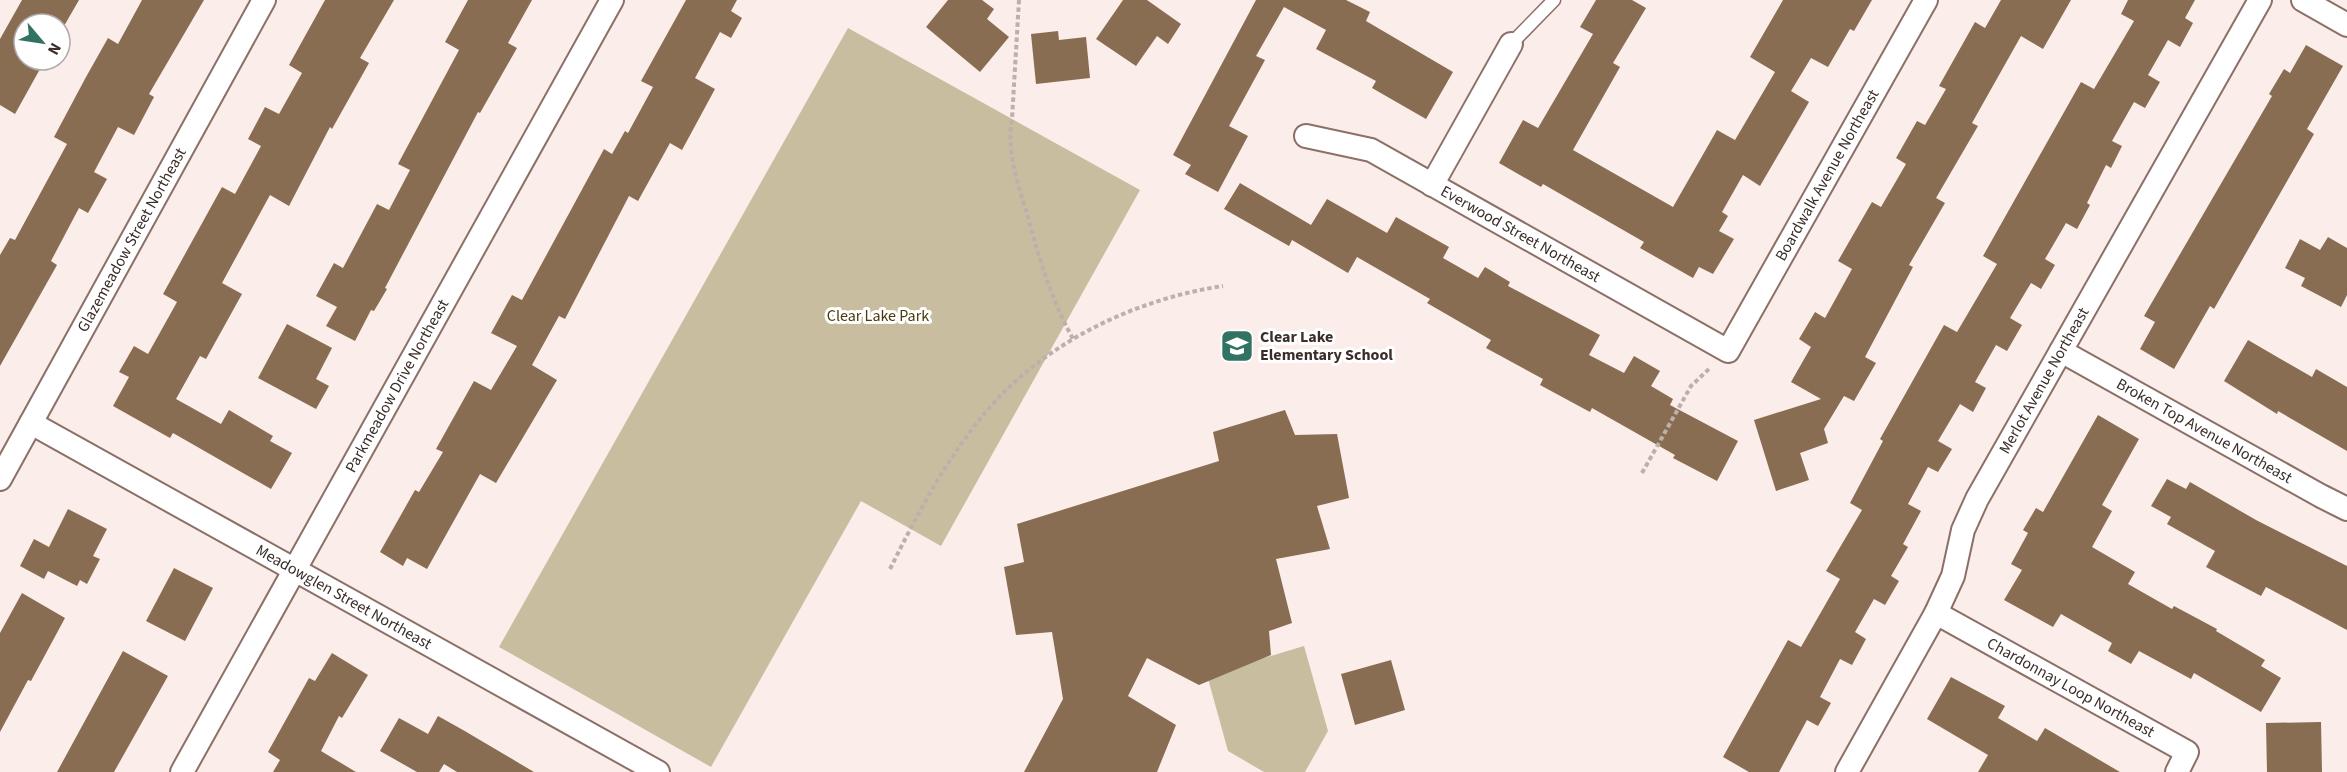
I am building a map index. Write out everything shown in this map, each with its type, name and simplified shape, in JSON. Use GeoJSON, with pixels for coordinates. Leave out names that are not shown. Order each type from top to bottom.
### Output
{"type":"FeatureCollection","features":[{"type":"Feature","properties":{"kind":"street","name":"Glazemeadow Street Northeast"},"geometry":{"type":"LineString","coordinates":[[0,479],[264,0]]}},
{"type":"Feature","properties":{"kind":"street","name":"Parkmeadow Drive Northeast"},"geometry":{"type":"LineString","coordinates":[[182,772],[612,0]]}},
{"type":"Feature","properties":{"kind":"street","name":"Boardwalk Avenue Northeast"},"geometry":{"type":"LineString","coordinates":[[1728,351],[1926,0]]}},
{"type":"Feature","properties":{"kind":"street","name":"Merlot Avenue Northeast"},"geometry":{"type":"LineString","coordinates":[[1847,772],[1936,613],[1953,576],[1963,530],[1977,499],[2260,0]]}},
{"type":"Feature","properties":{"kind":"street"},"geometry":{"type":"LineString","coordinates":[[2303,0],[2347,25]]}},
{"type":"Feature","properties":{"kind":"street"},"geometry":{"type":"LineString","coordinates":[[1432,184],[1511,44]]}},
{"type":"Feature","properties":{"kind":"street","name":"Everwood Street Northeast"},"geometry":{"type":"LineString","coordinates":[[1306,136],[1371,150],[1728,351]]}},
{"type":"Feature","properties":{"kind":"street","name":"Broken Top Avenue Northeast"},"geometry":{"type":"LineString","coordinates":[[2061,351],[2347,509]]}},
{"type":"Feature","properties":{"kind":"street","name":"Meadowglen Street Northeast"},"geometry":{"type":"LineString","coordinates":[[31,423],[658,772]]}},
{"type":"Feature","properties":{"kind":"street","name":"Chardonnay Loop Northeast"},"geometry":{"type":"LineString","coordinates":[[1936,613],[2187,753],[2176,772]]}},
{"type":"Feature","properties":{"kind":"lane"},"geometry":{"type":"LineString","coordinates":[[1511,44],[1554,0]]}},
{"type":"Feature","properties":{"kind":"path"},"geometry":{"type":"LineString","coordinates":[[1019,0],[1011,146],[1020,191],[1045,277],[1072,339]]}},
{"type":"Feature","properties":{"kind":"path"},"geometry":{"type":"LineString","coordinates":[[890,569],[941,474],[986,411],[1031,370],[1072,339],[1129,311],[1164,298],[1223,286]]}},
{"type":"Feature","properties":{"kind":"path"},"geometry":{"type":"LineString","coordinates":[[1642,473],[1691,386],[1728,351]]}},
{"type":"Feature","properties":{"kind":"green space","name":"Clear Lake Park"},"geometry":{"type":"Polygon","coordinates":[[[848,28],[1140,190],[941,546],[861,501],[711,767],[499,647],[848,28]]]}},
{"type":"Feature","properties":{"kind":"green space"},"geometry":{"type":"Polygon","coordinates":[[[1304,646],[1328,731],[1305,772],[1264,772],[1228,751],[1207,675],[1304,646]]]}},
{"type":"Feature","properties":{"kind":"building"},"geometry":{"type":"Polygon","coordinates":[[[22,0],[79,0],[72,12],[15,12],[22,0]]]}},
{"type":"Feature","properties":{"kind":"building"},"geometry":{"type":"Polygon","coordinates":[[[142,0],[204,0],[149,94],[154,97],[134,135],[118,127],[94,172],[107,179],[88,213],[79,208],[51,261],[57,265],[0,366],[0,255],[10,238],[15,240],[67,144],[54,137],[86,77],[108,38],[118,44],[142,0]]]}},
{"type":"Feature","properties":{"kind":"building"},"geometry":{"type":"Polygon","coordinates":[[[325,0],[394,0],[360,58],[369,63],[332,129],[330,127],[289,206],[270,195],[222,283],[242,294],[206,359],[200,356],[176,399],[221,424],[229,410],[273,436],[270,441],[292,453],[271,489],[173,433],[170,438],[113,406],[129,377],[119,372],[134,346],[148,354],[177,302],[163,294],[222,187],[235,194],[261,146],[248,139],[265,107],[279,114],[302,73],[289,65],[325,0]]]}},
{"type":"Feature","properties":{"kind":"building"},"geometry":{"type":"Polygon","coordinates":[[[468,0],[532,0],[508,43],[517,48],[480,113],[478,112],[385,288],[387,289],[374,311],[371,310],[355,341],[326,326],[337,307],[316,296],[334,263],[343,268],[377,204],[389,210],[410,170],[398,164],[459,50],[445,42],[468,0]]]}},
{"type":"Feature","properties":{"kind":"building"},"geometry":{"type":"Polygon","coordinates":[[[686,0],[737,0],[731,11],[742,18],[731,38],[720,32],[695,78],[715,89],[682,150],[670,143],[638,201],[629,196],[565,319],[559,316],[532,365],[557,380],[496,483],[480,474],[427,569],[407,558],[403,566],[380,552],[415,490],[419,492],[443,452],[436,449],[474,381],[491,390],[517,346],[491,333],[512,295],[522,300],[604,149],[612,154],[625,131],[628,133],[653,87],[641,81],[686,0]]]}},
{"type":"Feature","properties":{"kind":"building"},"geometry":{"type":"Polygon","coordinates":[[[948,0],[982,0],[994,9],[987,19],[1009,37],[980,72],[926,27],[948,0]]]}},
{"type":"Feature","properties":{"kind":"building"},"geometry":{"type":"Polygon","coordinates":[[[1123,0],[1147,0],[1181,24],[1168,44],[1157,36],[1136,66],[1096,39],[1123,0]]]}},
{"type":"Feature","properties":{"kind":"building"},"geometry":{"type":"Polygon","coordinates":[[[1256,0],[1346,0],[1370,12],[1366,21],[1453,72],[1426,119],[1372,88],[1376,81],[1316,49],[1326,30],[1284,7],[1256,56],[1265,60],[1229,126],[1248,136],[1218,192],[1185,174],[1191,165],[1173,155],[1256,0]]]}},
{"type":"Feature","properties":{"kind":"building"},"geometry":{"type":"Polygon","coordinates":[[[1596,0],[1632,0],[1646,8],[1613,63],[1620,67],[1573,150],[1673,207],[1717,130],[1735,140],[1775,72],[1750,57],[1783,0],[1872,0],[1854,31],[1850,29],[1828,67],[1811,58],[1791,91],[1809,102],[1760,186],[1743,175],[1722,212],[1728,216],[1719,231],[1734,239],[1713,274],[1699,267],[1693,278],[1640,248],[1644,242],[1543,184],[1541,187],[1499,163],[1523,120],[1538,128],[1593,34],[1580,27],[1596,0]]]}},
{"type":"Feature","properties":{"kind":"building"},"geometry":{"type":"Polygon","coordinates":[[[2001,0],[2071,0],[2043,49],[2021,36],[1972,123],[1978,126],[1936,198],[1945,203],[1909,265],[1913,267],[1865,357],[1876,363],[1854,401],[1844,396],[1824,429],[1828,443],[1800,453],[1809,480],[1776,491],[1754,420],[1821,399],[1791,382],[1811,347],[1799,339],[1815,312],[1825,318],[1852,269],[1838,261],[1872,202],[1881,207],[1906,164],[1896,158],[1917,121],[1925,125],[1946,89],[1939,86],[1975,22],[1985,28],[2001,0]]]}},
{"type":"Feature","properties":{"kind":"building"},"geometry":{"type":"Polygon","coordinates":[[[2128,0],[2195,0],[2185,18],[2193,23],[2180,47],[2168,40],[2148,75],[2160,82],[2145,108],[2134,102],[2112,141],[2122,146],[2111,168],[2106,165],[2087,203],[2090,205],[2077,229],[2066,223],[2045,259],[2055,265],[2041,289],[2031,283],[2010,318],[2022,325],[2007,351],[1996,345],[1975,382],[1986,388],[1973,412],[1960,404],[1938,441],[1952,449],[1938,472],[1928,467],[1908,504],[1921,511],[1903,544],[1908,547],[1891,576],[1899,581],[1885,605],[1874,599],[1855,632],[1866,639],[1852,665],[1840,659],[1820,697],[1831,703],[1818,726],[1807,720],[1779,772],[1749,772],[1723,757],[1788,640],[1801,647],[1840,579],[1826,571],[1862,510],[1850,503],[1883,441],[1880,439],[1944,325],[1957,332],[1997,264],[1983,256],[2081,82],[2094,89],[2134,21],[2121,14],[2128,0]]]}},
{"type":"Feature","properties":{"kind":"building"},"geometry":{"type":"Polygon","coordinates":[[[12,18],[12,72],[38,72],[15,114],[0,105],[0,39],[12,18]]]}},
{"type":"Feature","properties":{"kind":"building"},"geometry":{"type":"Polygon","coordinates":[[[1058,31],[1059,40],[1086,37],[1090,78],[1036,84],[1031,34],[1058,31]]]}},
{"type":"Feature","properties":{"kind":"building"},"geometry":{"type":"Polygon","coordinates":[[[2306,45],[2343,66],[2307,129],[2314,134],[2214,309],[2210,306],[2174,369],[2140,349],[2155,322],[2144,316],[2272,96],[2269,94],[2284,69],[2290,73],[2306,45]]]}},
{"type":"Feature","properties":{"kind":"building"},"geometry":{"type":"Polygon","coordinates":[[[1240,183],[1311,225],[1327,199],[1387,233],[1396,217],[1449,247],[1443,258],[1478,278],[1485,267],[1510,282],[1508,286],[1600,335],[1589,355],[1624,373],[1634,356],[1660,371],[1651,386],[1673,399],[1670,405],[1738,441],[1717,481],[1673,458],[1675,455],[1592,408],[1590,412],[1540,385],[1543,379],[1486,348],[1491,340],[1427,303],[1430,299],[1357,257],[1348,273],[1292,240],[1289,246],[1224,209],[1240,183]]]}},
{"type":"Feature","properties":{"kind":"building"},"geometry":{"type":"Polygon","coordinates":[[[2328,237],[2347,248],[2347,295],[2341,307],[2301,286],[2305,278],[2285,268],[2300,239],[2320,250],[2328,237]]]}},
{"type":"Feature","properties":{"kind":"building"},"geometry":{"type":"Polygon","coordinates":[[[287,324],[332,348],[316,379],[329,386],[316,409],[258,378],[287,324]]]}},
{"type":"Feature","properties":{"kind":"building"},"geometry":{"type":"Polygon","coordinates":[[[2248,340],[2312,377],[2316,369],[2347,387],[2347,451],[2278,411],[2277,414],[2224,381],[2248,340]]]}},
{"type":"Feature","properties":{"kind":"building"},"geometry":{"type":"Polygon","coordinates":[[[1285,410],[1295,435],[1337,434],[1349,498],[1317,506],[1330,549],[1276,559],[1292,623],[1269,631],[1271,655],[1199,685],[1147,658],[1128,696],[1176,725],[1157,772],[1024,772],[1063,699],[1052,632],[1016,635],[1004,567],[1024,562],[1017,524],[1219,461],[1213,432],[1285,410]]]}},
{"type":"Feature","properties":{"kind":"building"},"geometry":{"type":"Polygon","coordinates":[[[2098,415],[2139,439],[2102,505],[2112,511],[2092,547],[2135,572],[2128,584],[2172,609],[2174,606],[2217,629],[2216,631],[2265,660],[2261,666],[2281,678],[2261,712],[2194,673],[2191,679],[2139,651],[2131,664],[2108,651],[2112,643],[2061,614],[2053,627],[2004,600],[2022,570],[2011,564],[2028,533],[2023,530],[2036,508],[2043,512],[2098,415]]]}},
{"type":"Feature","properties":{"kind":"building"},"geometry":{"type":"Polygon","coordinates":[[[2167,479],[2186,489],[2190,482],[2256,520],[2347,566],[2347,630],[2266,587],[2261,596],[2206,567],[2215,551],[2167,524],[2171,517],[2151,506],[2167,479]]]}},
{"type":"Feature","properties":{"kind":"building"},"geometry":{"type":"Polygon","coordinates":[[[68,509],[107,529],[93,556],[100,559],[87,584],[80,580],[77,586],[48,571],[44,579],[20,566],[34,539],[49,547],[68,509]]]}},
{"type":"Feature","properties":{"kind":"building"},"geometry":{"type":"Polygon","coordinates":[[[174,568],[213,588],[185,641],[146,621],[174,568]]]}},
{"type":"Feature","properties":{"kind":"building"},"geometry":{"type":"Polygon","coordinates":[[[22,593],[65,618],[0,732],[0,633],[22,593]]]}},
{"type":"Feature","properties":{"kind":"building"},"geometry":{"type":"Polygon","coordinates":[[[123,651],[168,676],[114,772],[57,772],[123,651]]]}},
{"type":"Feature","properties":{"kind":"building"},"geometry":{"type":"Polygon","coordinates":[[[332,653],[368,675],[342,718],[339,716],[321,751],[356,772],[273,772],[280,760],[268,752],[309,678],[315,681],[332,653]]]}},
{"type":"Feature","properties":{"kind":"building"},"geometry":{"type":"Polygon","coordinates":[[[1391,660],[1405,710],[1355,725],[1341,674],[1391,660]]]}},
{"type":"Feature","properties":{"kind":"building"},"geometry":{"type":"Polygon","coordinates":[[[1951,677],[2005,706],[1998,718],[2037,741],[2045,728],[2120,772],[1978,772],[1988,755],[1927,719],[1951,677]]]}},
{"type":"Feature","properties":{"kind":"building"},"geometry":{"type":"Polygon","coordinates":[[[438,716],[534,772],[457,772],[444,764],[439,772],[417,772],[380,751],[399,718],[428,734],[438,716]]]}},
{"type":"Feature","properties":{"kind":"building"},"geometry":{"type":"Polygon","coordinates":[[[2321,722],[2322,772],[2267,772],[2266,723],[2321,722]]]}},
{"type":"Feature","properties":{"kind":"place","name":"Clear Lake Elementary School"},"geometry":{"type":"Point","coordinates":[1237,346]}}]}
